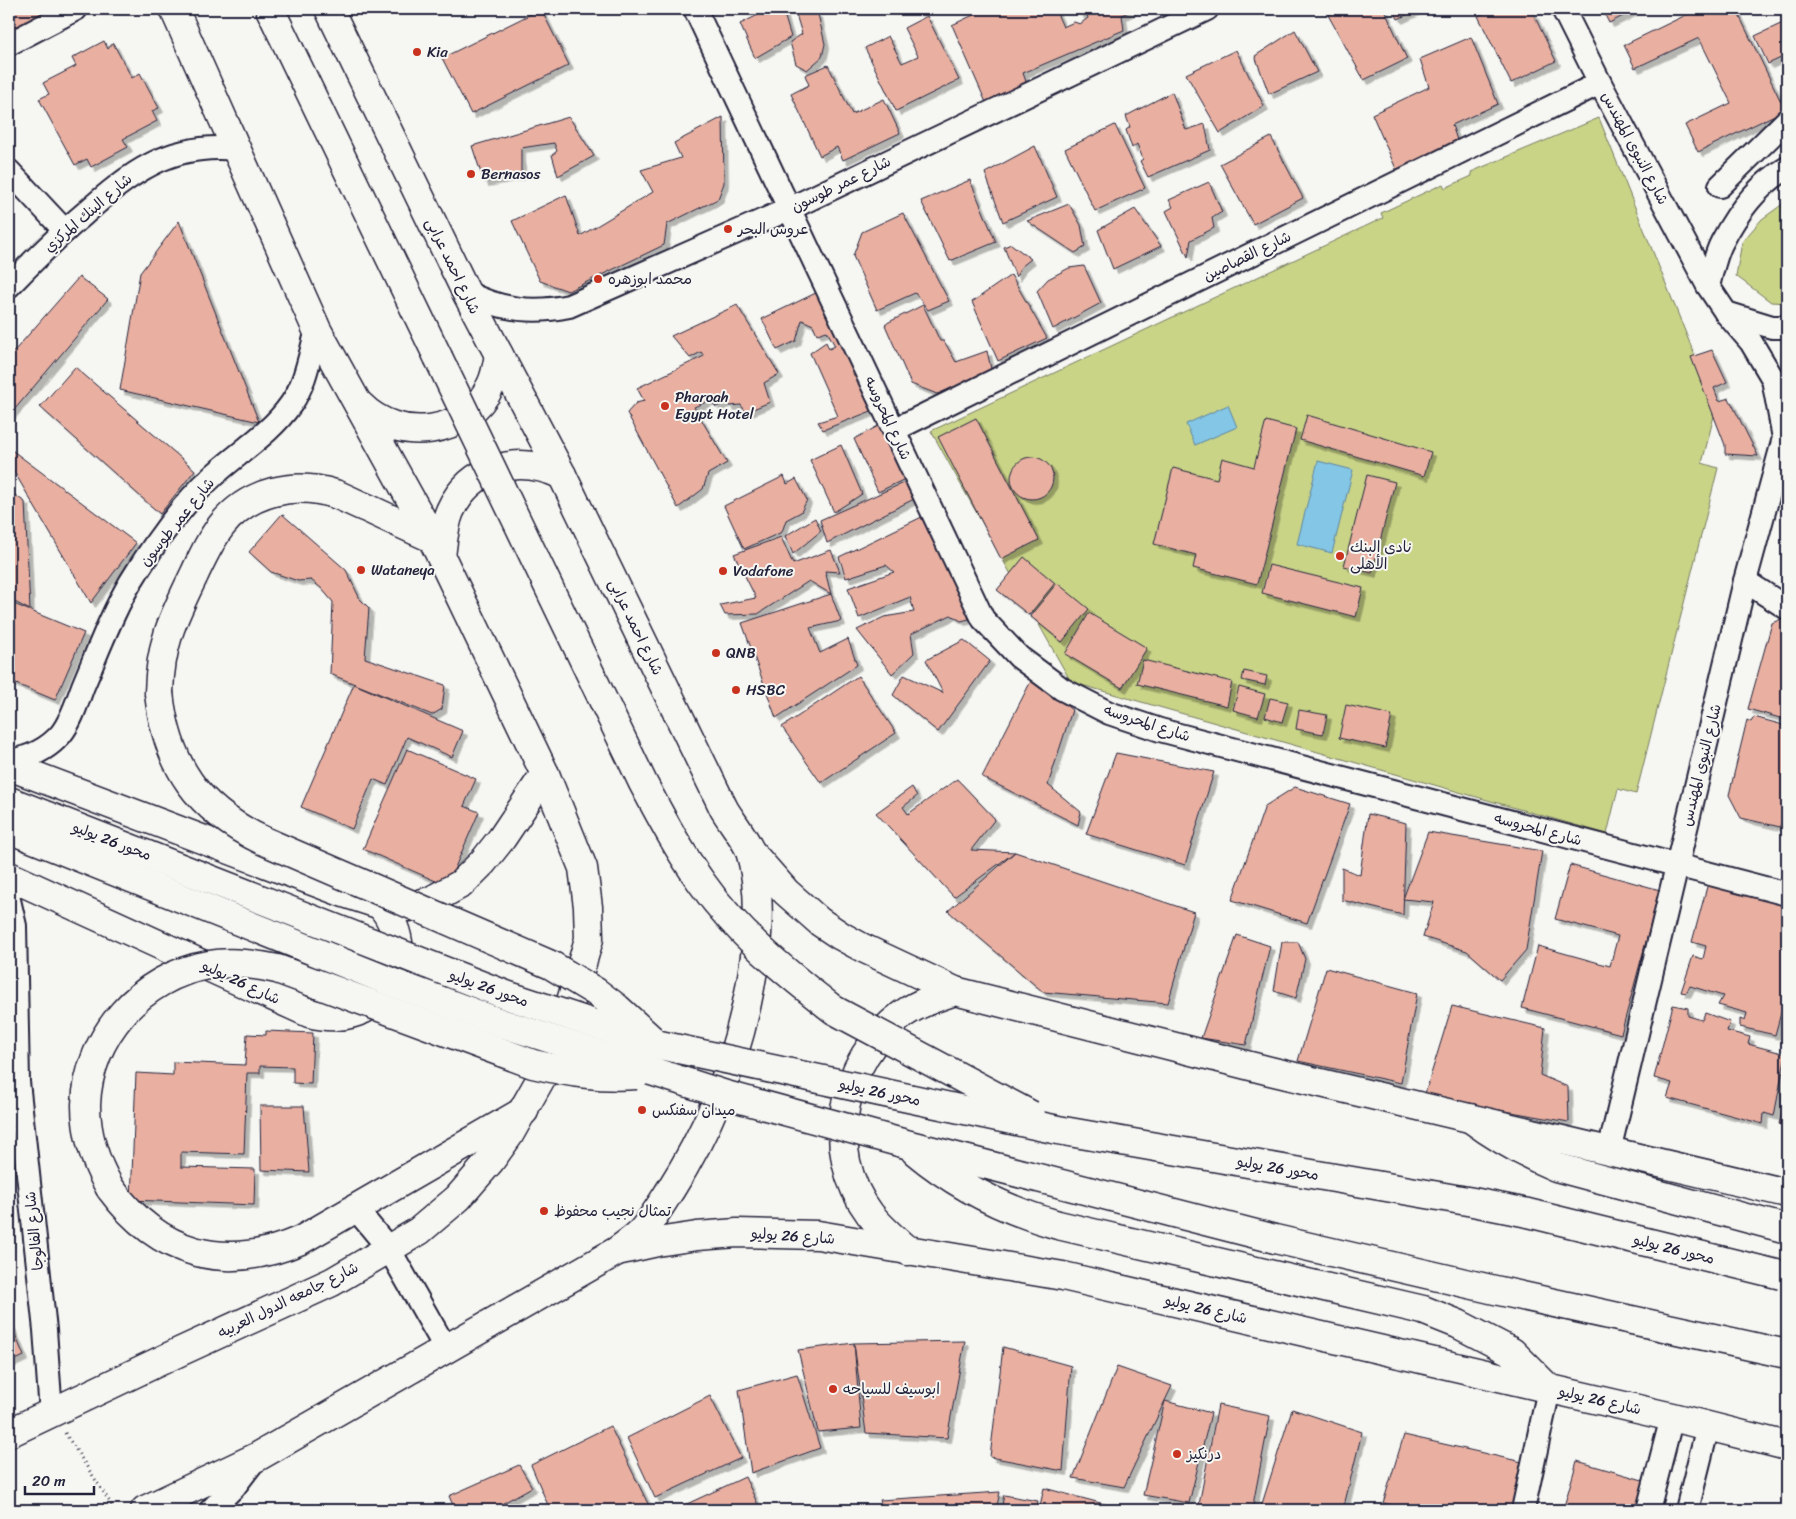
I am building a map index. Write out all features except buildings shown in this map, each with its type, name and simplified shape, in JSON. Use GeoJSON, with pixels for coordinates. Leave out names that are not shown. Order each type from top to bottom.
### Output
{"type":"FeatureCollection","features":[{"type":"Feature","properties":{"kind":"main road"},"geometry":{"type":"LineString","coordinates":[[174,9],[317,330],[436,548],[545,774],[583,868],[588,907],[589,938],[563,1029],[544,1073],[524,1111],[301,1240],[281,1249],[238,1257],[217,1256],[175,1244],[155,1234],[138,1221],[123,1206],[99,1169],[92,1149],[86,1105],[94,1061],[104,1040],[130,1004],[148,990],[167,978],[210,964],[255,964],[277,969],[534,1064],[561,1071],[589,1075],[618,1076],[654,1073]]}},
{"type":"Feature","properties":{"kind":"main road"},"geometry":{"type":"LineString","coordinates":[[270,9],[643,783],[672,835],[703,884],[750,939],[805,988],[834,1010],[1058,1130]]}},
{"type":"Feature","properties":{"kind":"main road","name":"شارع احمد عرابى"},"geometry":{"type":"LineString","coordinates":[[329,9],[466,292],[562,475],[724,809],[750,850],[758,897],[757,938],[752,979],[744,1019],[733,1058],[720,1097],[703,1134],[684,1168],[664,1201],[640,1232],[617,1251]]}},
{"type":"Feature","properties":{"kind":"main road"},"geometry":{"type":"LineString","coordinates":[[356,401],[380,421],[395,427],[411,430],[443,427],[471,411],[482,399],[491,386],[499,355]]}},
{"type":"Feature","properties":{"kind":"main road"},"geometry":{"type":"LineString","coordinates":[[436,548],[457,498],[466,487],[491,470],[520,464],[549,469],[562,475]]}},
{"type":"Feature","properties":{"kind":"main road"},"geometry":{"type":"LineString","coordinates":[[436,548],[337,495],[319,490],[301,488],[265,494],[234,512],[222,525],[203,555],[168,632],[159,670],[159,693],[163,724],[167,740],[176,761],[204,801],[222,817],[242,830],[551,965],[610,1002],[637,1025],[655,1044]]}},
{"type":"Feature","properties":{"kind":"main road"},"geometry":{"type":"LineString","coordinates":[[9,766],[344,893],[380,904],[409,907],[430,901],[461,884],[483,862],[502,838],[545,774]]}},
{"type":"Feature","properties":{"kind":"main road","name":"محور 26 يوليو"},"geometry":{"type":"LineString","coordinates":[[9,801],[478,985],[655,1044],[1058,1130],[1528,1213],[1784,1275]]}},
{"type":"Feature","properties":{"kind":"main road","name":"محور 26 يوليو"},"geometry":{"type":"LineString","coordinates":[[9,829],[391,982],[501,1023],[726,1096],[1275,1239],[1485,1288],[1787,1354]]}},
{"type":"Feature","properties":{"kind":"main road"},"geometry":{"type":"LineString","coordinates":[[750,850],[786,892],[820,922],[863,948],[955,991],[1270,1071],[1787,1193]]}},
{"type":"Feature","properties":{"kind":"main road","name":"شارع 26 يوليو"},"geometry":{"type":"LineString","coordinates":[[9,876],[309,1013],[322,1017],[336,1018],[362,1011],[373,1004],[391,983],[399,956],[399,942],[395,928],[380,904]]}},
{"type":"Feature","properties":{"kind":"main road"},"geometry":{"type":"LineString","coordinates":[[909,1252],[887,1234],[869,1213],[855,1188],[846,1161],[843,1133],[845,1106],[852,1078],[865,1053],[883,1031],[904,1013],[929,1000],[955,991]]}},
{"type":"Feature","properties":{"kind":"main road","name":"شارع جامعه الدول العربيه"},"geometry":{"type":"LineString","coordinates":[[9,1433],[332,1282],[419,1231],[458,1198],[492,1160],[524,1111]]}},
{"type":"Feature","properties":{"kind":"main road"},"geometry":{"type":"LineString","coordinates":[[1470,1118],[1529,1156],[1556,1167],[1787,1229]]}},
{"type":"Feature","properties":{"kind":"main road"},"geometry":{"type":"LineString","coordinates":[[906,1144],[971,1191],[999,1205],[1028,1216],[1058,1225],[1423,1310],[1458,1324],[1512,1352],[1549,1389]]}},
{"type":"Feature","properties":{"kind":"main road","name":"شارع 26 يوليو"},"geometry":{"type":"LineString","coordinates":[[617,1251],[697,1236],[737,1233],[818,1235],[909,1252],[1063,1276],[1672,1417],[1787,1446]]}},
{"type":"Feature","properties":{"kind":"main road"},"geometry":{"type":"LineString","coordinates":[[145,1510],[257,1457],[617,1251]]}},
{"type":"Feature","properties":{"kind":"street"},"geometry":{"type":"LineString","coordinates":[[9,44],[76,9]]}},
{"type":"Feature","properties":{"kind":"street","name":"شارع المحروسه"},"geometry":{"type":"LineString","coordinates":[[695,9],[983,619],[1019,657],[1062,689],[1109,714],[1160,730],[1787,894]]}},
{"type":"Feature","properties":{"kind":"street","name":"شارع عمر طوسون"},"geometry":{"type":"LineString","coordinates":[[466,292],[482,301],[516,310],[534,311],[569,306],[790,209],[1207,9]]}},
{"type":"Feature","properties":{"kind":"street","name":"شارع النبوى المهندس"},"geometry":{"type":"LineString","coordinates":[[1563,9],[1600,83],[1708,286],[1726,313],[1780,375],[1784,438],[1746,581],[1676,866],[1609,1151]]}},
{"type":"Feature","properties":{"kind":"street","name":"شارع القصاصين"},"geometry":{"type":"LineString","coordinates":[[894,430],[1600,83]]}},
{"type":"Feature","properties":{"kind":"street"},"geometry":{"type":"LineString","coordinates":[[1756,194],[1726,181],[1787,120]]}},
{"type":"Feature","properties":{"kind":"street","name":"شارع البنك المركزي"},"geometry":{"type":"LineString","coordinates":[[9,286],[65,231],[117,185],[152,163],[191,150],[221,147],[236,149]]}},
{"type":"Feature","properties":{"kind":"street"},"geometry":{"type":"LineString","coordinates":[[1708,286],[1721,243],[1745,205],[1777,174],[1787,168]]}},
{"type":"Feature","properties":{"kind":"street"},"geometry":{"type":"LineString","coordinates":[[9,171],[65,231]]}},
{"type":"Feature","properties":{"kind":"street"},"geometry":{"type":"LineString","coordinates":[[1726,313],[1772,327],[1787,327]]}},
{"type":"Feature","properties":{"kind":"street","name":"شارع عمر طوسون"},"geometry":{"type":"LineString","coordinates":[[9,761],[23,759],[37,753],[50,745],[61,734],[72,715],[116,607],[150,550],[191,499],[213,476],[257,440],[280,418],[301,386],[317,330]]}},
{"type":"Feature","properties":{"kind":"street"},"geometry":{"type":"LineString","coordinates":[[1746,581],[1787,608]]}},
{"type":"Feature","properties":{"kind":"street","name":"شارع الفالوجا"},"geometry":{"type":"LineString","coordinates":[[9,900],[15,926],[18,1082],[45,1330],[51,1413]]}},
{"type":"Feature","properties":{"kind":"street"},"geometry":{"type":"LineString","coordinates":[[356,1209],[389,1249],[446,1349]]}},
{"type":"Feature","properties":{"kind":"street"},"geometry":{"type":"LineString","coordinates":[[1523,1510],[1549,1389]]}},
{"type":"Feature","properties":{"kind":"street"},"geometry":{"type":"LineString","coordinates":[[1648,1510],[1672,1417]]}},
{"type":"Feature","properties":{"kind":"street"},"geometry":{"type":"LineString","coordinates":[[1687,1510],[1708,1426]]}},
{"type":"Feature","properties":{"kind":"street"},"geometry":{"type":"LineString","coordinates":[[211,1510],[234,1487],[257,1457]]}},
{"type":"Feature","properties":{"kind":"path"},"geometry":{"type":"LineString","coordinates":[[51,1413],[115,1510]]}},
{"type":"Feature","properties":{"kind":"green space","name":"نادى البنك الأهلى"},"geometry":{"type":"Polygon","coordinates":[[[1599,118],[1716,408],[1702,463],[1718,468],[1636,794],[1618,789],[1607,834],[1071,682],[931,431],[1383,218],[1381,213],[1443,184],[1445,188],[1472,176],[1471,172],[1599,118]]]}},
{"type":"Feature","properties":{"kind":"green space"},"geometry":{"type":"Polygon","coordinates":[[[1787,201],[1787,303],[1771,302],[1736,276],[1742,242],[1762,219],[1787,201]]]}},
{"type":"Feature","properties":{"kind":"water"},"geometry":{"type":"Polygon","coordinates":[[[1228,405],[1237,427],[1195,445],[1186,424],[1228,405]]]}},
{"type":"Feature","properties":{"kind":"water"},"geometry":{"type":"Polygon","coordinates":[[[1318,461],[1353,470],[1332,553],[1297,544],[1318,461]]]}},
{"type":"Feature","properties":{"kind":"place","name":"Kia"},"geometry":{"type":"Point","coordinates":[417,52]}},
{"type":"Feature","properties":{"kind":"place","name":"Bernasos"},"geometry":{"type":"Point","coordinates":[471,174]}},
{"type":"Feature","properties":{"kind":"place","name":"عروس البحر"},"geometry":{"type":"Point","coordinates":[728,229]}},
{"type":"Feature","properties":{"kind":"place","name":"محمد ابوزهره"},"geometry":{"type":"Point","coordinates":[598,279]}},
{"type":"Feature","properties":{"kind":"place","name":"Pharoah Egypt Hotel"},"geometry":{"type":"Point","coordinates":[665,406]}},
{"type":"Feature","properties":{"kind":"place","name":"نادى البنك الأهلى"},"geometry":{"type":"Point","coordinates":[1340,556]}},
{"type":"Feature","properties":{"kind":"place","name":"Wataneya"},"geometry":{"type":"Point","coordinates":[361,570]}},
{"type":"Feature","properties":{"kind":"place","name":"Vodafone"},"geometry":{"type":"Point","coordinates":[723,571]}},
{"type":"Feature","properties":{"kind":"place","name":"QNB"},"geometry":{"type":"Point","coordinates":[716,653]}},
{"type":"Feature","properties":{"kind":"place","name":"HSBC"},"geometry":{"type":"Point","coordinates":[736,690]}},
{"type":"Feature","properties":{"kind":"place","name":"ميدان سفنكس"},"geometry":{"type":"Point","coordinates":[642,1110]}},
{"type":"Feature","properties":{"kind":"place","name":"تمثال نجيب محفوظ"},"geometry":{"type":"Point","coordinates":[544,1211]}},
{"type":"Feature","properties":{"kind":"place","name":"ابوسيف للسياحه"},"geometry":{"type":"Point","coordinates":[833,1389]}},
{"type":"Feature","properties":{"kind":"place","name":"درنكيز"},"geometry":{"type":"Point","coordinates":[1177,1454]}}]}
